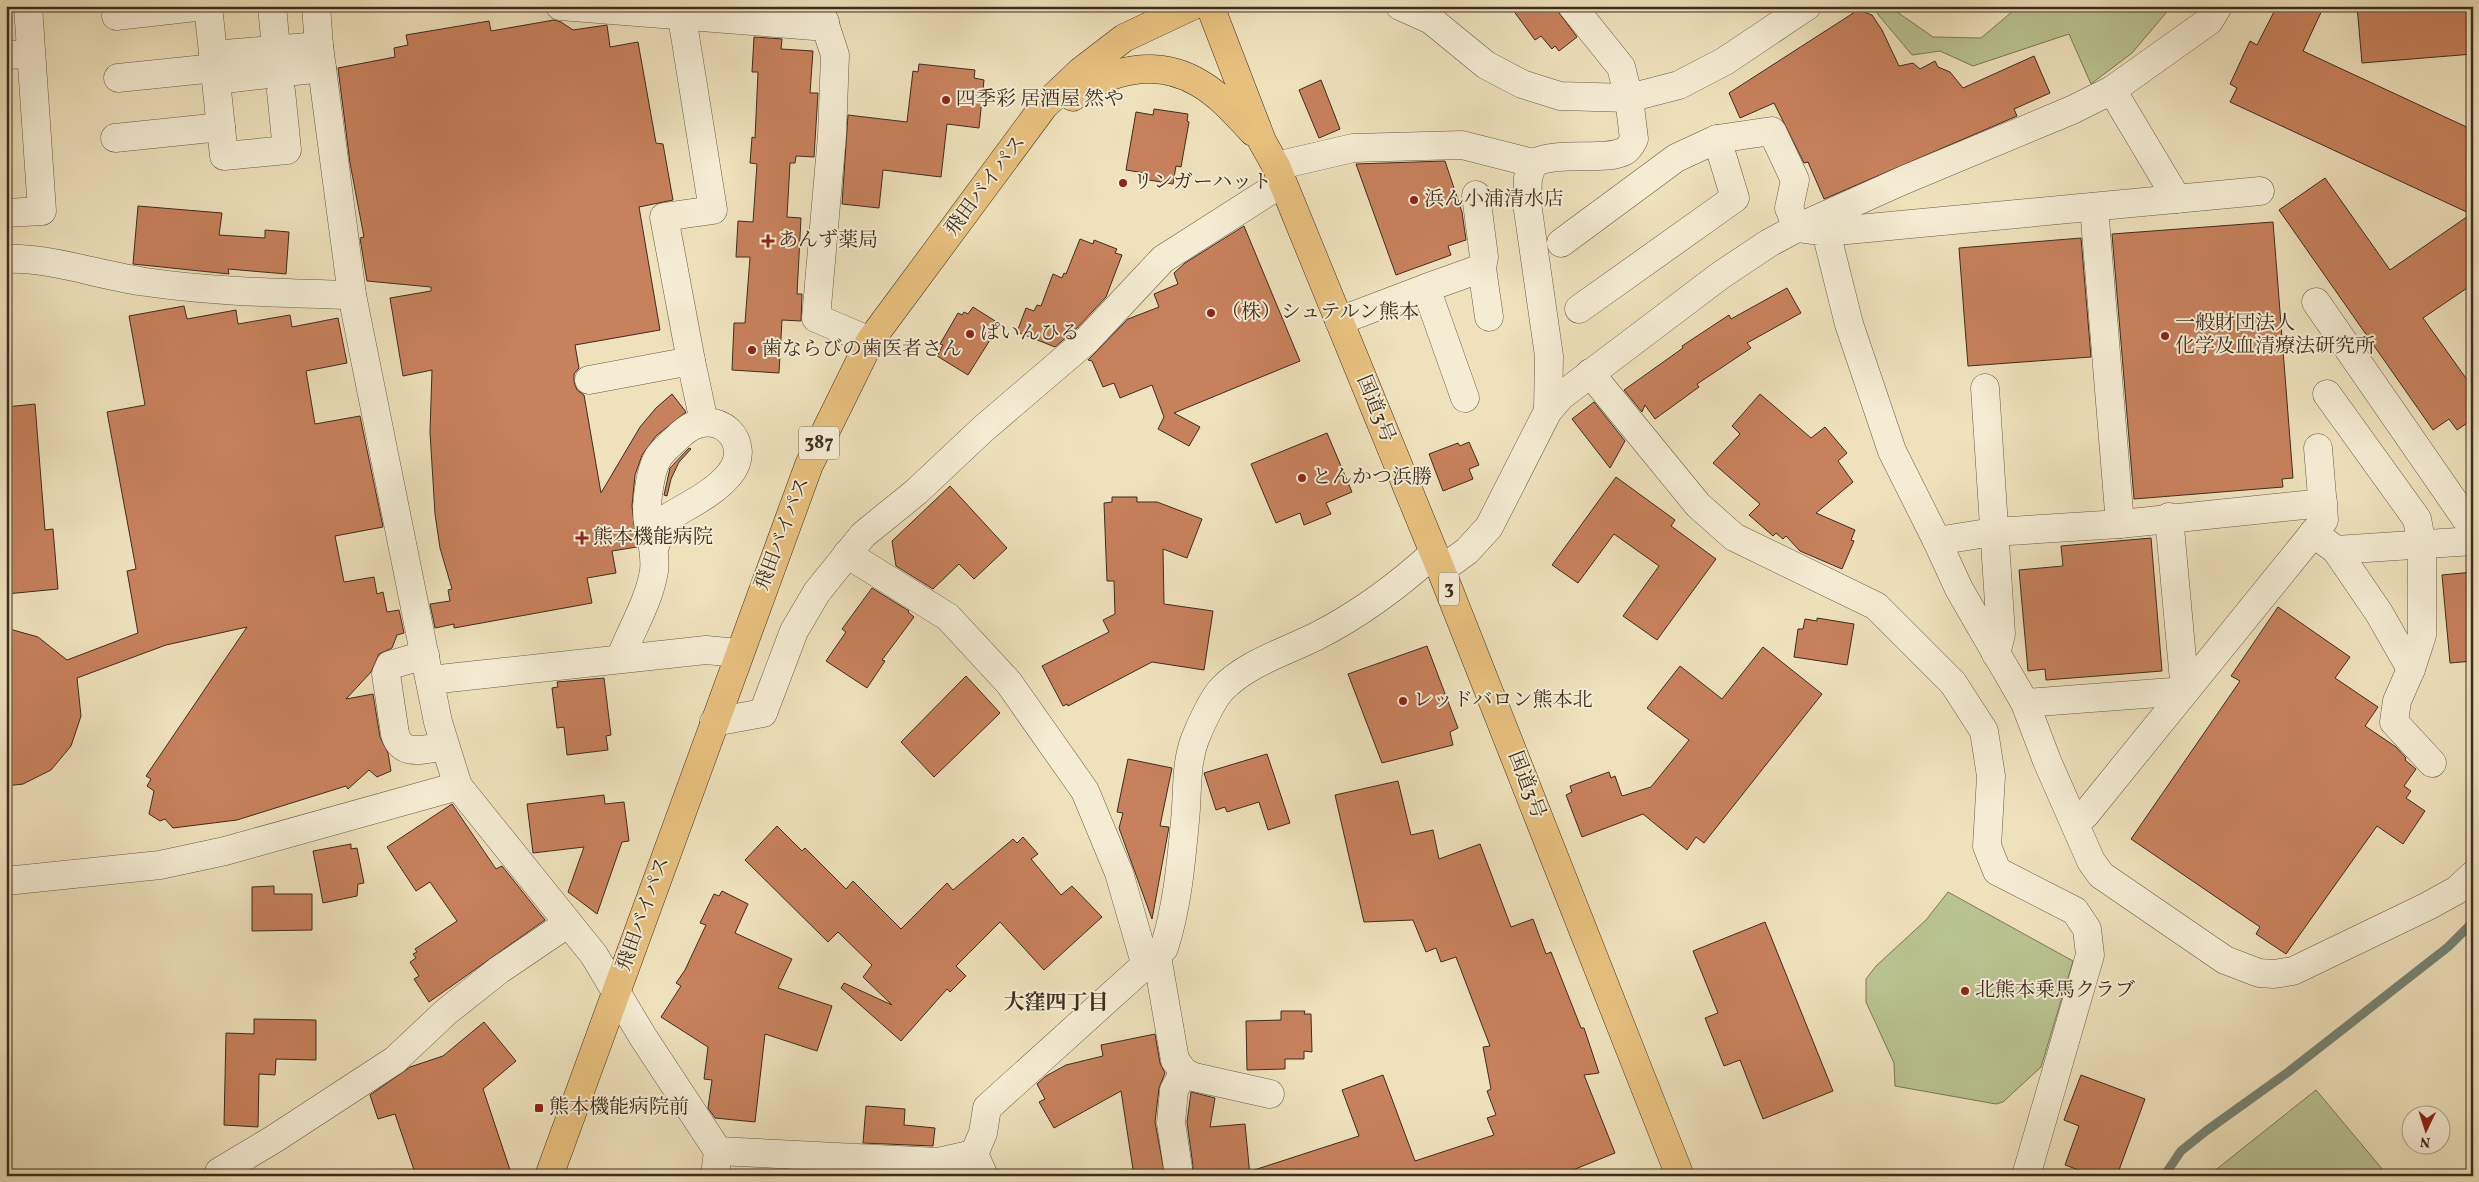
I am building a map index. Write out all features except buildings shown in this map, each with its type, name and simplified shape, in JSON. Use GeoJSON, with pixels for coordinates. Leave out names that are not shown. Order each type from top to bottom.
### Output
{"type":"FeatureCollection","features":[{"type":"Feature","properties":{"kind":"highway","name":"飛田バイパス"},"geometry":{"type":"LineString","coordinates":[[548,1176],[738,653],[809,466],[870,341],[1044,106],[1081,71],[1124,38],[1192,6]]}},
{"type":"Feature","properties":{"kind":"highway","name":"国道3号"},"geometry":{"type":"LineString","coordinates":[[1210,6],[1262,141],[1279,174],[1438,561],[1680,1176]]}},
{"type":"Feature","properties":{"kind":"highway"},"geometry":{"type":"LineString","coordinates":[[1027,131],[1082,90],[1104,77],[1137,68],[1171,71],[1199,82],[1219,97],[1262,141]]}},
{"type":"Feature","properties":{"kind":"street"},"geometry":{"type":"LineString","coordinates":[[6,214],[42,211],[19,54],[28,6]]}},
{"type":"Feature","properties":{"kind":"street"},"geometry":{"type":"LineString","coordinates":[[116,16],[148,10],[207,6],[224,156],[287,150],[281,92]]}},
{"type":"Feature","properties":{"kind":"street"},"geometry":{"type":"LineString","coordinates":[[272,6],[276,50]]}},
{"type":"Feature","properties":{"kind":"street"},"geometry":{"type":"LineString","coordinates":[[316,6],[352,295],[428,668],[445,746],[458,786],[567,924],[594,955],[716,1163],[938,1162],[979,1165],[987,1108],[1164,948],[1172,922],[1185,821],[1188,768],[1195,740],[1220,690],[1240,672],[1318,635],[1438,561],[1467,551],[1489,527],[1548,411],[1561,396],[1721,276],[1769,243],[1797,228],[1904,180],[2072,110],[2112,90],[2209,21],[2218,6]]}},
{"type":"Feature","properties":{"kind":"street"},"geometry":{"type":"LineString","coordinates":[[560,6],[814,26],[822,14]]}},
{"type":"Feature","properties":{"kind":"street"},"geometry":{"type":"LineString","coordinates":[[1400,6],[1430,20],[1486,65],[1522,84],[1560,96],[1629,98],[1679,85],[1725,61],[1807,6]]}},
{"type":"Feature","properties":{"kind":"street"},"geometry":{"type":"LineString","coordinates":[[714,722],[763,713],[794,631],[817,592],[864,534],[916,492],[983,430],[1087,340],[1163,259],[1279,174],[1353,148],[1462,145],[1533,163],[1546,157],[1614,155],[1627,150],[1634,139],[1629,98],[1621,67],[1572,6]]}},
{"type":"Feature","properties":{"kind":"street"},"geometry":{"type":"LineString","coordinates":[[822,14],[835,55],[835,64],[832,136],[816,318],[870,341]]}},
{"type":"Feature","properties":{"kind":"street"},"geometry":{"type":"LineString","coordinates":[[682,17],[713,210],[664,217],[704,422]]}},
{"type":"Feature","properties":{"kind":"street"},"geometry":{"type":"LineString","coordinates":[[215,68],[276,50],[321,57]]}},
{"type":"Feature","properties":{"kind":"street"},"geometry":{"type":"LineString","coordinates":[[118,78],[321,57]]}},
{"type":"Feature","properties":{"kind":"street"},"geometry":{"type":"LineString","coordinates":[[2112,90],[2177,199]]}},
{"type":"Feature","properties":{"kind":"street"},"geometry":{"type":"LineString","coordinates":[[115,138],[221,127]]}},
{"type":"Feature","properties":{"kind":"street"},"geometry":{"type":"LineString","coordinates":[[1561,243],[1676,158],[1717,139],[1772,131],[1795,180],[1789,208],[1797,228]]}},
{"type":"Feature","properties":{"kind":"street"},"geometry":{"type":"LineString","coordinates":[[1579,309],[1735,198],[1717,139]]}},
{"type":"Feature","properties":{"kind":"street"},"geometry":{"type":"LineString","coordinates":[[1533,163],[1528,178],[1527,203],[1548,356],[1548,411]]}},
{"type":"Feature","properties":{"kind":"street"},"geometry":{"type":"LineString","coordinates":[[1797,228],[1826,232],[2260,190]]}},
{"type":"Feature","properties":{"kind":"street"},"geometry":{"type":"LineString","coordinates":[[1476,195],[1484,257],[1482,268],[1489,317]]}},
{"type":"Feature","properties":{"kind":"street"},"geometry":{"type":"LineString","coordinates":[[2094,207],[2120,524]]}},
{"type":"Feature","properties":{"kind":"street"},"geometry":{"type":"LineString","coordinates":[[1826,232],[1849,324],[1892,451],[1959,589],[2025,703],[2047,761],[2091,861],[2101,875],[2225,960],[2259,973],[2274,974],[2293,971],[2428,906],[2457,890],[2473,875]]}},
{"type":"Feature","properties":{"kind":"street"},"geometry":{"type":"LineString","coordinates":[[6,259],[63,266],[117,278],[199,290],[352,295]]}},
{"type":"Feature","properties":{"kind":"street"},"geometry":{"type":"LineString","coordinates":[[1339,321],[1482,268]]}},
{"type":"Feature","properties":{"kind":"street"},"geometry":{"type":"LineString","coordinates":[[1426,288],[1465,398]]}},
{"type":"Feature","properties":{"kind":"street"},"geometry":{"type":"LineString","coordinates":[[2316,302],[2473,529]]}},
{"type":"Feature","properties":{"kind":"street"},"geometry":{"type":"LineString","coordinates":[[589,380],[691,361]]}},
{"type":"Feature","properties":{"kind":"street"},"geometry":{"type":"LineString","coordinates":[[1590,373],[1698,505],[1734,537],[1876,606],[1953,683],[1984,730],[1991,776],[1987,846],[1997,871],[2075,911],[2087,929],[2090,955],[2026,1176]]}},
{"type":"Feature","properties":{"kind":"street"},"geometry":{"type":"LineString","coordinates":[[1985,388],[2001,634],[1996,654]]}},
{"type":"Feature","properties":{"kind":"street"},"geometry":{"type":"LineString","coordinates":[[2327,394],[2417,519],[2422,545],[2422,635],[2411,669],[2397,702],[2394,722],[2432,763]]}},
{"type":"Feature","properties":{"kind":"street"},"geometry":{"type":"LineString","coordinates":[[620,659],[632,628],[650,593],[654,568],[654,549],[646,503],[658,457],[686,430],[704,422],[720,423],[731,433],[737,446],[737,460],[730,474],[710,492],[664,520],[654,549]]}},
{"type":"Feature","properties":{"kind":"street"},"geometry":{"type":"LineString","coordinates":[[2073,818],[2085,815],[2324,520],[2318,448]]}},
{"type":"Feature","properties":{"kind":"street"},"geometry":{"type":"LineString","coordinates":[[1937,541],[1994,532],[2120,524],[2169,517],[2323,503]]}},
{"type":"Feature","properties":{"kind":"street"},"geometry":{"type":"LineString","coordinates":[[2169,517],[2185,691]]}},
{"type":"Feature","properties":{"kind":"street"},"geometry":{"type":"LineString","coordinates":[[2313,533],[2336,550],[2379,613],[2411,669]]}},
{"type":"Feature","properties":{"kind":"street"},"geometry":{"type":"LineString","coordinates":[[2336,550],[2473,541]]}},
{"type":"Feature","properties":{"kind":"street"},"geometry":{"type":"LineString","coordinates":[[847,554],[948,617],[1009,683],[1085,791],[1119,873],[1150,961]]}},
{"type":"Feature","properties":{"kind":"street"},"geometry":{"type":"LineString","coordinates":[[445,746],[413,751],[405,749],[398,742],[395,734],[386,674],[390,665],[428,668],[620,659],[706,650],[738,653]]}},
{"type":"Feature","properties":{"kind":"street"},"geometry":{"type":"LineString","coordinates":[[2025,703],[2185,691]]}},
{"type":"Feature","properties":{"kind":"street"},"geometry":{"type":"LineString","coordinates":[[6,881],[160,864],[216,853],[458,786]]}},
{"type":"Feature","properties":{"kind":"street"},"geometry":{"type":"LineString","coordinates":[[219,1172],[274,1139],[394,1060],[446,1012],[498,970],[567,924]]}},
{"type":"Feature","properties":{"kind":"street"},"geometry":{"type":"LineString","coordinates":[[1150,961],[1158,962],[1175,1060],[1184,1072],[1194,1077],[1270,1094]]}},
{"type":"Feature","properties":{"kind":"street"},"geometry":{"type":"LineString","coordinates":[[1178,1168],[1171,1123],[1174,1090],[1184,1072]]}},
{"type":"Feature","properties":{"kind":"green space"},"geometry":{"type":"Polygon","coordinates":[[[2019,6],[2161,6],[2166,13],[2132,53],[2091,84],[2069,34],[1973,66],[1940,51],[1912,55],[1876,12],[1890,7],[1933,37],[1981,38],[2019,6]]]}},
{"type":"Feature","properties":{"kind":"green space","name":"北熊本乗馬クラブ"},"geometry":{"type":"Polygon","coordinates":[[[1948,892],[2073,961],[2041,1067],[2003,1102],[1996,1104],[1895,1086],[1894,1063],[1866,1002],[1866,979],[1876,966],[1926,920],[1948,892]]]}},
{"type":"Feature","properties":{"kind":"green space"},"geometry":{"type":"Polygon","coordinates":[[[2316,1090],[2388,1176],[2208,1176],[2316,1090]]]}},
{"type":"Feature","properties":{"kind":"waterway"},"geometry":{"type":"LineString","coordinates":[[2164,1176],[2181,1151],[2287,1073],[2448,947],[2473,922]]}},
{"type":"Feature","properties":{"kind":"place","name":"四季彩 居酒屋 然や"},"geometry":{"type":"Point","coordinates":[946,100]}},
{"type":"Feature","properties":{"kind":"place","name":"リンガーハット"},"geometry":{"type":"Point","coordinates":[1123,183]}},
{"type":"Feature","properties":{"kind":"place","name":"浜ん小浦清水店"},"geometry":{"type":"Point","coordinates":[1414,200]}},
{"type":"Feature","properties":{"kind":"place","name":"あんず薬局"},"geometry":{"type":"Point","coordinates":[768,241]}},
{"type":"Feature","properties":{"kind":"place","name":"（株）シュテルン熊本"},"geometry":{"type":"Point","coordinates":[1211,313]}},
{"type":"Feature","properties":{"kind":"place","name":"ぱいんひる"},"geometry":{"type":"Point","coordinates":[970,334]}},
{"type":"Feature","properties":{"kind":"place","name":"一般財団法人 化学及血清療法研究所"},"geometry":{"type":"Point","coordinates":[2165,336]}},
{"type":"Feature","properties":{"kind":"place","name":"歯ならびの歯医者さん"},"geometry":{"type":"Point","coordinates":[752,350]}},
{"type":"Feature","properties":{"kind":"place","name":"とんかつ浜勝"},"geometry":{"type":"Point","coordinates":[1302,478]}},
{"type":"Feature","properties":{"kind":"place","name":"熊本機能病院"},"geometry":{"type":"Point","coordinates":[582,538]}},
{"type":"Feature","properties":{"kind":"place","name":"レッドバロン熊本北"},"geometry":{"type":"Point","coordinates":[1403,701]}},
{"type":"Feature","properties":{"kind":"place","name":"北熊本乗馬クラブ"},"geometry":{"type":"Point","coordinates":[1965,991]}},
{"type":"Feature","properties":{"kind":"place","name":"熊本機能病院前"},"geometry":{"type":"Point","coordinates":[539,1108]}},
{"type":"Feature","properties":{"kind":"district","name":"大窪四丁目"},"geometry":{"type":"Point","coordinates":[1056,1003]}}]}
